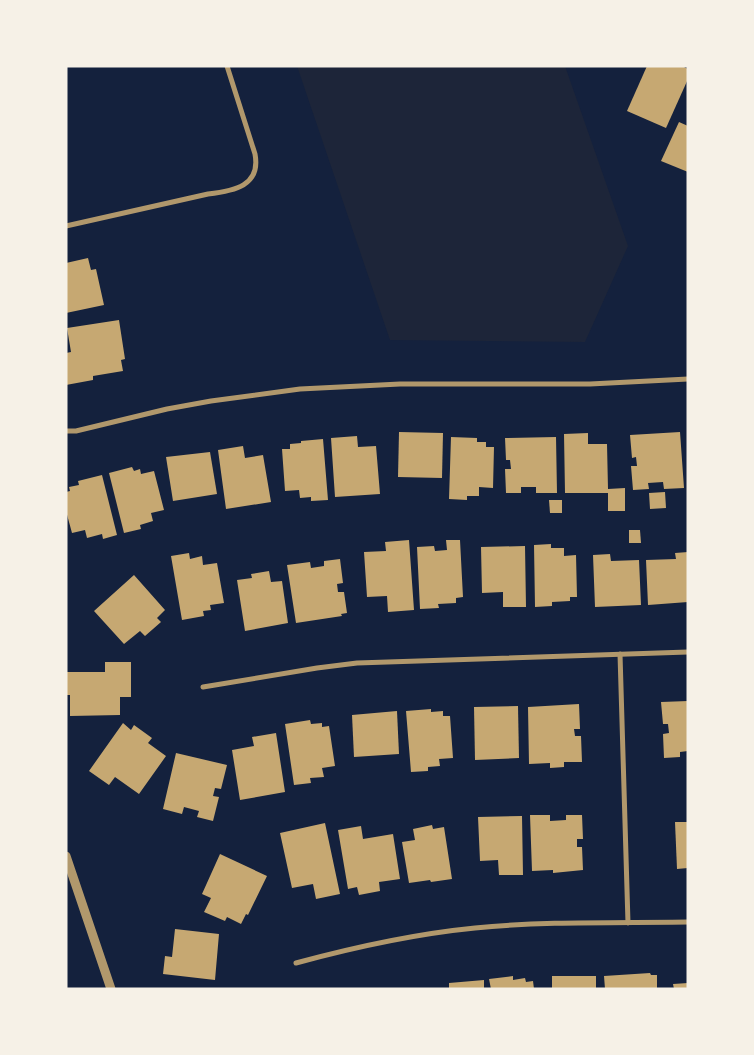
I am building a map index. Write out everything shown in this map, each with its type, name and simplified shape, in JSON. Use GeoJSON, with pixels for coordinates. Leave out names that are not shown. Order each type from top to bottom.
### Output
{"type":"FeatureCollection","features":[{"type":"Feature","properties":{"kind":"street"},"geometry":{"type":"LineString","coordinates":[[66,226],[208,194],[230,191],[248,181],[256,168],[255,154],[227,66]]}},
{"type":"Feature","properties":{"kind":"street"},"geometry":{"type":"LineString","coordinates":[[66,431],[76,431],[167,409],[211,401],[300,389],[390,384],[590,384],[688,379]]}},
{"type":"Feature","properties":{"kind":"street"},"geometry":{"type":"LineString","coordinates":[[203,687],[357,663],[688,652]]}},
{"type":"Feature","properties":{"kind":"street"},"geometry":{"type":"LineString","coordinates":[[620,654],[628,923]]}},
{"type":"Feature","properties":{"kind":"street"},"geometry":{"type":"LineString","coordinates":[[66,856],[111,989]]}},
{"type":"Feature","properties":{"kind":"street"},"geometry":{"type":"LineString","coordinates":[[296,963],[372,944],[444,932],[515,925],[688,922]]}},
{"type":"Feature","properties":{"kind":"shaded area"},"geometry":{"type":"Polygon","coordinates":[[[297,66],[565,66],[628,246],[585,342],[390,340],[297,66]]]}},
{"type":"Feature","properties":{"kind":"building"},"geometry":{"type":"Polygon","coordinates":[[[647,66],[682,66],[688,69],[688,79],[666,128],[627,111],[647,66]]]}},
{"type":"Feature","properties":{"kind":"building"},"geometry":{"type":"Polygon","coordinates":[[[679,122],[688,126],[688,172],[661,161],[679,122]]]}},
{"type":"Feature","properties":{"kind":"building"},"geometry":{"type":"Polygon","coordinates":[[[88,258],[91,270],[96,269],[104,305],[66,313],[66,263],[88,258]]]}},
{"type":"Feature","properties":{"kind":"building"},"geometry":{"type":"Polygon","coordinates":[[[119,320],[125,359],[121,360],[123,371],[93,376],[93,380],[66,385],[66,353],[71,352],[67,328],[119,320]]]}},
{"type":"Feature","properties":{"kind":"building"},"geometry":{"type":"Polygon","coordinates":[[[399,432],[443,433],[442,478],[398,477],[399,432]]]}},
{"type":"Feature","properties":{"kind":"building"},"geometry":{"type":"Polygon","coordinates":[[[680,432],[684,488],[664,489],[663,482],[648,483],[649,489],[633,490],[631,466],[637,466],[636,457],[632,458],[630,435],[680,432]]]}},
{"type":"Feature","properties":{"kind":"building"},"geometry":{"type":"Polygon","coordinates":[[[588,433],[588,444],[607,444],[608,489],[625,488],[625,511],[608,511],[608,493],[565,493],[564,434],[588,433]]]}},
{"type":"Feature","properties":{"kind":"building"},"geometry":{"type":"Polygon","coordinates":[[[357,436],[358,447],[376,446],[380,494],[335,497],[331,438],[357,436]]]}},
{"type":"Feature","properties":{"kind":"building"},"geometry":{"type":"Polygon","coordinates":[[[451,437],[477,438],[477,442],[486,442],[486,447],[494,447],[493,488],[479,487],[479,496],[467,496],[467,500],[449,499],[451,437]]]}},
{"type":"Feature","properties":{"kind":"building"},"geometry":{"type":"Polygon","coordinates":[[[556,437],[557,493],[536,493],[536,487],[521,487],[521,493],[506,493],[505,469],[511,469],[510,460],[506,460],[505,438],[556,437]]]}},
{"type":"Feature","properties":{"kind":"building"},"geometry":{"type":"Polygon","coordinates":[[[323,439],[328,500],[311,501],[311,497],[300,498],[299,490],[285,491],[282,449],[290,449],[290,444],[301,443],[301,441],[323,439]]]}},
{"type":"Feature","properties":{"kind":"building"},"geometry":{"type":"Polygon","coordinates":[[[243,446],[245,458],[263,455],[271,502],[226,509],[218,450],[243,446]]]}},
{"type":"Feature","properties":{"kind":"building"},"geometry":{"type":"Polygon","coordinates":[[[210,452],[217,494],[173,501],[166,457],[210,452]]]}},
{"type":"Feature","properties":{"kind":"building"},"geometry":{"type":"Polygon","coordinates":[[[132,467],[134,471],[140,469],[141,474],[154,471],[164,510],[151,513],[153,521],[140,525],[141,529],[124,533],[109,473],[132,467]]]}},
{"type":"Feature","properties":{"kind":"building"},"geometry":{"type":"Polygon","coordinates":[[[102,475],[117,535],[103,539],[102,534],[87,538],[85,530],[72,533],[66,511],[66,492],[70,491],[69,487],[79,485],[78,481],[102,475]]]}},
{"type":"Feature","properties":{"kind":"building"},"geometry":{"type":"Polygon","coordinates":[[[665,492],[666,508],[650,509],[649,493],[665,492]]]}},
{"type":"Feature","properties":{"kind":"building"},"geometry":{"type":"Polygon","coordinates":[[[549,500],[562,500],[562,513],[550,513],[549,500]]]}},
{"type":"Feature","properties":{"kind":"building"},"geometry":{"type":"Polygon","coordinates":[[[629,530],[640,530],[641,543],[629,543],[629,530]]]}},
{"type":"Feature","properties":{"kind":"building"},"geometry":{"type":"Polygon","coordinates":[[[409,540],[414,610],[388,612],[387,596],[367,597],[364,552],[386,551],[385,542],[409,540]]]}},
{"type":"Feature","properties":{"kind":"building"},"geometry":{"type":"Polygon","coordinates":[[[446,540],[460,540],[463,597],[456,598],[456,603],[438,604],[439,608],[420,609],[417,547],[434,546],[435,551],[447,550],[446,540]]]}},
{"type":"Feature","properties":{"kind":"building"},"geometry":{"type":"Polygon","coordinates":[[[551,544],[551,548],[564,548],[564,556],[576,555],[577,597],[570,597],[570,601],[552,602],[552,606],[535,607],[534,545],[551,544]]]}},
{"type":"Feature","properties":{"kind":"building"},"geometry":{"type":"Polygon","coordinates":[[[525,546],[526,607],[503,607],[503,592],[482,593],[481,547],[525,546]]]}},
{"type":"Feature","properties":{"kind":"building"},"geometry":{"type":"Polygon","coordinates":[[[688,552],[688,602],[648,605],[646,560],[676,559],[675,553],[688,552]]]}},
{"type":"Feature","properties":{"kind":"building"},"geometry":{"type":"Polygon","coordinates":[[[189,553],[190,559],[202,556],[203,565],[217,563],[224,603],[210,605],[211,610],[203,611],[204,616],[182,620],[171,556],[189,553]]]}},
{"type":"Feature","properties":{"kind":"building"},"geometry":{"type":"Polygon","coordinates":[[[610,554],[611,561],[639,560],[641,605],[595,607],[593,555],[610,554]]]}},
{"type":"Feature","properties":{"kind":"building"},"geometry":{"type":"Polygon","coordinates":[[[340,559],[343,583],[337,584],[338,592],[344,592],[347,613],[341,614],[342,616],[296,623],[287,565],[310,562],[311,568],[324,566],[324,561],[340,559]]]}},
{"type":"Feature","properties":{"kind":"building"},"geometry":{"type":"Polygon","coordinates":[[[269,571],[271,582],[282,581],[288,623],[245,631],[237,580],[252,578],[251,574],[269,571]]]}},
{"type":"Feature","properties":{"kind":"building"},"geometry":{"type":"Polygon","coordinates":[[[134,575],[165,610],[157,618],[161,622],[145,636],[140,631],[124,644],[94,611],[134,575]]]}},
{"type":"Feature","properties":{"kind":"building"},"geometry":{"type":"Polygon","coordinates":[[[105,662],[131,662],[131,697],[120,697],[120,715],[70,716],[70,695],[66,695],[66,672],[105,672],[105,662]]]}},
{"type":"Feature","properties":{"kind":"building"},"geometry":{"type":"Polygon","coordinates":[[[688,701],[688,751],[680,752],[680,757],[664,758],[663,734],[669,733],[668,724],[663,724],[661,702],[688,701]]]}},
{"type":"Feature","properties":{"kind":"building"},"geometry":{"type":"Polygon","coordinates":[[[579,704],[580,729],[574,729],[575,736],[581,736],[582,762],[564,762],[564,767],[550,768],[550,763],[529,764],[528,707],[579,704]]]}},
{"type":"Feature","properties":{"kind":"building"},"geometry":{"type":"Polygon","coordinates":[[[518,706],[519,758],[475,760],[474,707],[518,706]]]}},
{"type":"Feature","properties":{"kind":"building"},"geometry":{"type":"Polygon","coordinates":[[[431,709],[431,712],[443,711],[443,716],[450,716],[453,758],[439,759],[440,766],[428,767],[428,771],[411,772],[406,711],[431,709]]]}},
{"type":"Feature","properties":{"kind":"building"},"geometry":{"type":"Polygon","coordinates":[[[397,711],[399,754],[354,757],[352,715],[397,711]]]}},
{"type":"Feature","properties":{"kind":"building"},"geometry":{"type":"Polygon","coordinates":[[[310,720],[311,724],[322,723],[322,727],[329,726],[335,766],[322,768],[324,777],[310,778],[311,783],[294,785],[285,724],[310,720]]]}},
{"type":"Feature","properties":{"kind":"building"},"geometry":{"type":"Polygon","coordinates":[[[123,723],[131,730],[134,725],[152,738],[148,743],[166,756],[139,794],[115,777],[109,785],[89,771],[123,723]]]}},
{"type":"Feature","properties":{"kind":"building"},"geometry":{"type":"Polygon","coordinates":[[[276,733],[285,792],[240,800],[232,750],[254,746],[252,737],[276,733]]]}},
{"type":"Feature","properties":{"kind":"building"},"geometry":{"type":"Polygon","coordinates":[[[176,753],[227,765],[221,789],[215,788],[213,796],[219,797],[213,821],[197,817],[199,811],[184,807],[182,814],[163,809],[176,753]]]}},
{"type":"Feature","properties":{"kind":"building"},"geometry":{"type":"Polygon","coordinates":[[[530,815],[550,815],[550,821],[566,820],[566,815],[582,815],[583,839],[577,839],[577,847],[582,847],[583,870],[553,873],[553,870],[532,871],[530,815]]]}},
{"type":"Feature","properties":{"kind":"building"},"geometry":{"type":"Polygon","coordinates":[[[522,816],[523,875],[499,875],[498,860],[480,861],[478,817],[522,816]]]}},
{"type":"Feature","properties":{"kind":"building"},"geometry":{"type":"Polygon","coordinates":[[[675,822],[688,822],[688,868],[677,869],[675,822]]]}},
{"type":"Feature","properties":{"kind":"building"},"geometry":{"type":"Polygon","coordinates":[[[325,823],[340,894],[316,899],[313,884],[292,888],[280,833],[325,823]]]}},
{"type":"Feature","properties":{"kind":"building"},"geometry":{"type":"Polygon","coordinates":[[[432,825],[433,829],[444,827],[452,879],[409,883],[402,842],[415,840],[413,829],[432,825]]]}},
{"type":"Feature","properties":{"kind":"building"},"geometry":{"type":"Polygon","coordinates":[[[361,826],[363,839],[393,834],[400,879],[379,882],[380,891],[359,895],[357,887],[348,889],[338,830],[361,826]]]}},
{"type":"Feature","properties":{"kind":"building"},"geometry":{"type":"Polygon","coordinates":[[[220,854],[267,876],[248,915],[246,914],[241,924],[227,917],[225,921],[204,912],[211,898],[202,894],[220,854]]]}},
{"type":"Feature","properties":{"kind":"building"},"geometry":{"type":"Polygon","coordinates":[[[175,929],[219,934],[215,980],[163,974],[165,956],[172,957],[175,929]]]}},
{"type":"Feature","properties":{"kind":"building"},"geometry":{"type":"Polygon","coordinates":[[[650,973],[651,975],[657,975],[657,989],[605,989],[604,976],[650,973]]]}},
{"type":"Feature","properties":{"kind":"building"},"geometry":{"type":"Polygon","coordinates":[[[513,976],[513,980],[525,978],[526,982],[533,981],[534,989],[491,989],[489,979],[513,976]]]}},
{"type":"Feature","properties":{"kind":"building"},"geometry":{"type":"Polygon","coordinates":[[[552,976],[596,976],[596,989],[552,989],[552,976]]]}},
{"type":"Feature","properties":{"kind":"building"},"geometry":{"type":"Polygon","coordinates":[[[484,980],[484,989],[449,989],[449,983],[484,980]]]}},
{"type":"Feature","properties":{"kind":"building"},"geometry":{"type":"Polygon","coordinates":[[[688,983],[688,989],[674,989],[673,984],[688,983]]]}}]}
